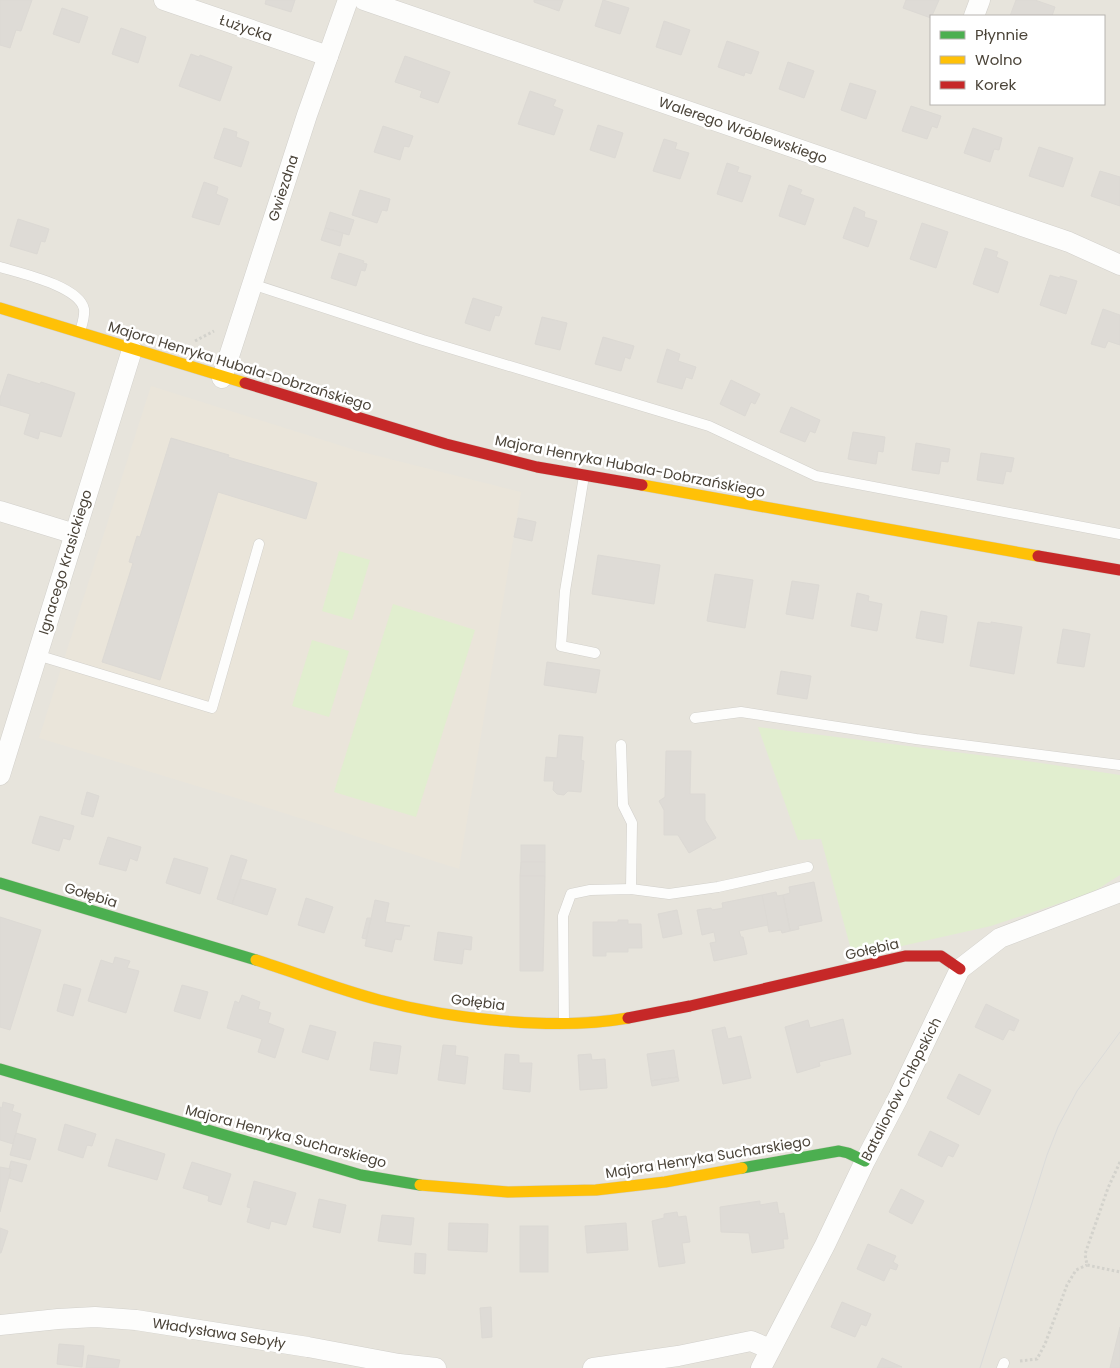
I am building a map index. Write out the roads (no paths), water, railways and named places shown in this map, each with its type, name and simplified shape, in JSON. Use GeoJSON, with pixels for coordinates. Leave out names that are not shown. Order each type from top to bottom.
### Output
{"type":"FeatureCollection","features":[{"type":"Feature","properties":{"kind":"street","name":"Łużycka"},"geometry":{"type":"LineString","coordinates":[[164,0],[328,56]]}},
{"type":"Feature","properties":{"kind":"street","name":"Gwiezdna"},"geometry":{"type":"LineString","coordinates":[[222,378],[348,0]]}},
{"type":"Feature","properties":{"kind":"street","name":"Walerego Wróblewskiego"},"geometry":{"type":"LineString","coordinates":[[364,0],[1060,238],[1120,265]]}},
{"type":"Feature","properties":{"kind":"street"},"geometry":{"type":"LineString","coordinates":[[974,15],[980,0]]}},
{"type":"Feature","properties":{"kind":"street","name":"Majora Henryka Hubala-Dobrzańskiego"},"geometry":{"type":"LineString","coordinates":[[0,308],[222,378],[446,444],[537,467],[1120,570]]}},
{"type":"Feature","properties":{"kind":"street","name":"Ignacego Krasickiego"},"geometry":{"type":"LineString","coordinates":[[0,775],[132,350]]}},
{"type":"Feature","properties":{"kind":"street"},"geometry":{"type":"LineString","coordinates":[[0,511],[75,534]]}},
{"type":"Feature","properties":{"kind":"street","name":"Gołębia"},"geometry":{"type":"LineString","coordinates":[[0,883],[380,1000],[448,1014],[506,1021],[564,1023],[620,1019],[690,1006],[905,956],[941,956],[960,969]]}},
{"type":"Feature","properties":{"kind":"street","name":"Batalionów Chłopskich"},"geometry":{"type":"LineString","coordinates":[[761,1368],[825,1246],[960,969],[1000,938],[1120,892]]}},
{"type":"Feature","properties":{"kind":"street","name":"Majora Henryka Sucharskiego"},"geometry":{"type":"LineString","coordinates":[[0,1069],[361,1175],[423,1186],[508,1192],[596,1190],[665,1182],[839,1151],[865,1161]]}},
{"type":"Feature","properties":{"kind":"street","name":"Władysława Sebyły"},"geometry":{"type":"LineString","coordinates":[[0,1325],[67,1318],[136,1320],[308,1347],[399,1364],[436,1368]]}},
{"type":"Feature","properties":{"kind":"street"},"geometry":{"type":"LineString","coordinates":[[593,1368],[678,1356],[751,1341],[770,1349]]}},
{"type":"Feature","properties":{"kind":"lane"},"geometry":{"type":"LineString","coordinates":[[0,267],[64,289],[80,300],[84,308],[84,316],[80,333]]}},
{"type":"Feature","properties":{"kind":"lane"},"geometry":{"type":"LineString","coordinates":[[252,284],[423,340],[709,426],[816,476],[1120,534]]}},
{"type":"Feature","properties":{"kind":"lane"},"geometry":{"type":"LineString","coordinates":[[584,475],[565,591],[561,646],[595,653]]}},
{"type":"Feature","properties":{"kind":"lane"},"geometry":{"type":"LineString","coordinates":[[37,655],[212,708],[259,544]]}},
{"type":"Feature","properties":{"kind":"lane"},"geometry":{"type":"LineString","coordinates":[[695,718],[741,712],[916,739],[1120,765]]}},
{"type":"Feature","properties":{"kind":"lane"},"geometry":{"type":"LineString","coordinates":[[621,745],[623,805],[632,823],[631,889]]}},
{"type":"Feature","properties":{"kind":"lane"},"geometry":{"type":"LineString","coordinates":[[564,1023],[563,916],[571,894],[590,890],[631,889],[669,894],[718,887],[808,866]]}},
{"type":"Feature","properties":{"kind":"tram line"},"geometry":{"type":"LineString","coordinates":[[980,1368],[1047,1155],[1058,1127],[1077,1091],[1120,1032]]}}]}
